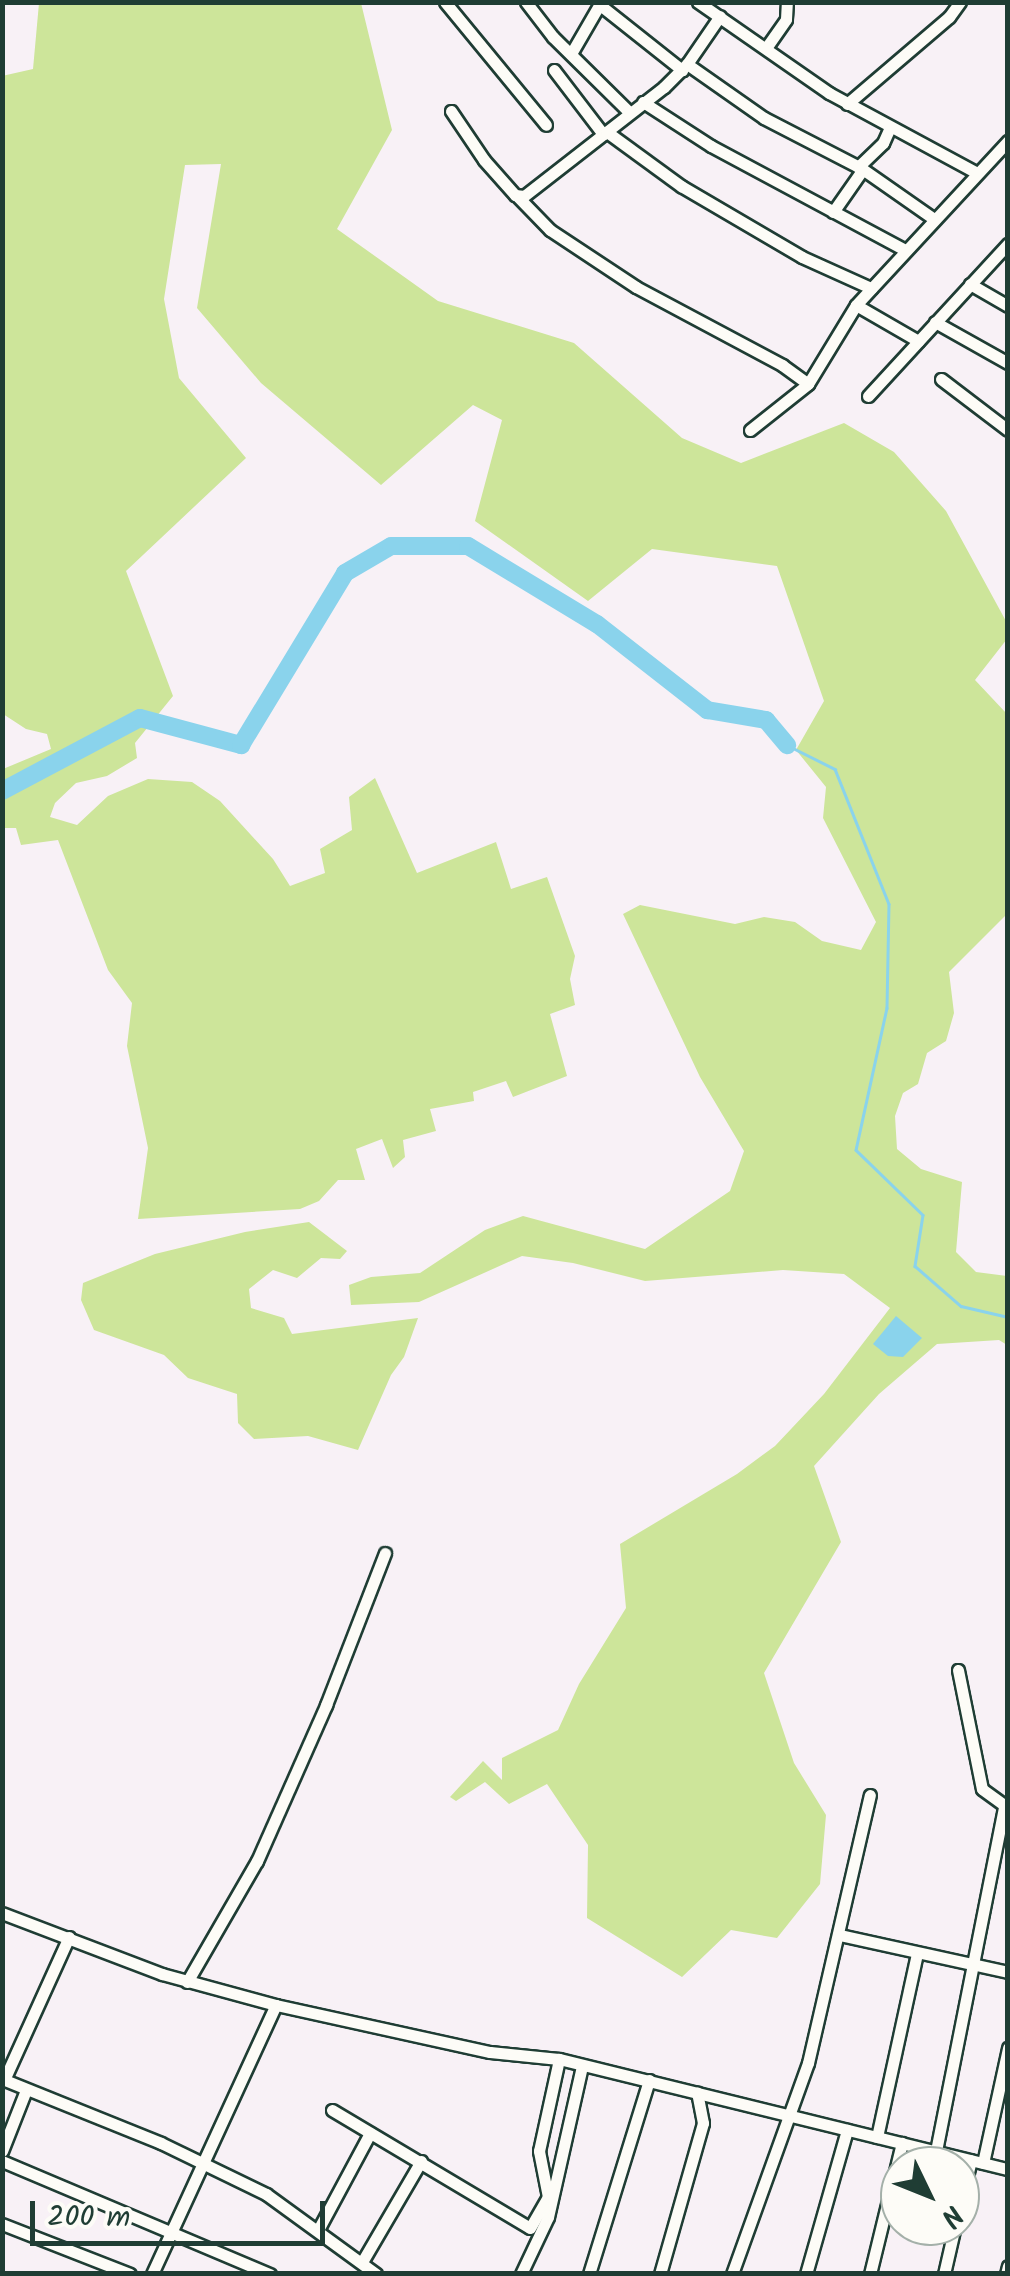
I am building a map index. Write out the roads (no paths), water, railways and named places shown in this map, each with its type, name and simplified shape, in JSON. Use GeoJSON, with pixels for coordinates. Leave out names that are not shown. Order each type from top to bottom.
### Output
{"type":"FeatureCollection","features":[{"type":"Feature","properties":{"kind":"street"},"geometry":{"type":"LineString","coordinates":[[445,2],[546,125]]}},
{"type":"Feature","properties":{"kind":"street"},"geometry":{"type":"LineString","coordinates":[[526,2],[553,38],[572,52],[628,112]]}},
{"type":"Feature","properties":{"kind":"street"},"geometry":{"type":"LineString","coordinates":[[698,2],[847,104],[975,172]]}},
{"type":"Feature","properties":{"kind":"street"},"geometry":{"type":"LineString","coordinates":[[766,48],[786,19],[787,2]]}},
{"type":"Feature","properties":{"kind":"street"},"geometry":{"type":"LineString","coordinates":[[847,104],[960,2]]}},
{"type":"Feature","properties":{"kind":"street"},"geometry":{"type":"LineString","coordinates":[[572,52],[601,4],[684,67],[764,118],[861,168],[934,219]]}},
{"type":"Feature","properties":{"kind":"street"},"geometry":{"type":"LineString","coordinates":[[518,197],[605,133],[684,67],[720,16]]}},
{"type":"Feature","properties":{"kind":"street"},"geometry":{"type":"LineString","coordinates":[[554,70],[605,133],[681,186],[802,256],[871,288]]}},
{"type":"Feature","properties":{"kind":"street"},"geometry":{"type":"LineString","coordinates":[[643,102],[710,146],[906,250]]}},
{"type":"Feature","properties":{"kind":"street"},"geometry":{"type":"LineString","coordinates":[[451,111],[477,152],[550,230],[636,286],[782,365],[808,384]]}},
{"type":"Feature","properties":{"kind":"street"},"geometry":{"type":"LineString","coordinates":[[833,212],[861,168],[883,143],[890,127]]}},
{"type":"Feature","properties":{"kind":"street"},"geometry":{"type":"LineString","coordinates":[[750,430],[808,384],[856,305],[975,172],[1008,141]]}},
{"type":"Feature","properties":{"kind":"street"},"geometry":{"type":"LineString","coordinates":[[868,396],[1008,244]]}},
{"type":"Feature","properties":{"kind":"street"},"geometry":{"type":"LineString","coordinates":[[970,284],[1008,306]]}},
{"type":"Feature","properties":{"kind":"street"},"geometry":{"type":"LineString","coordinates":[[856,305],[918,340]]}},
{"type":"Feature","properties":{"kind":"street"},"geometry":{"type":"LineString","coordinates":[[935,322],[1008,363]]}},
{"type":"Feature","properties":{"kind":"street"},"geometry":{"type":"LineString","coordinates":[[940,379],[1008,430]]}},
{"type":"Feature","properties":{"kind":"street"},"geometry":{"type":"LineString","coordinates":[[187,1982],[258,1861],[326,1705],[385,1552]]}},
{"type":"Feature","properties":{"kind":"street"},"geometry":{"type":"LineString","coordinates":[[937,2146],[1006,1808],[982,1789],[958,1670]]}},
{"type":"Feature","properties":{"kind":"street"},"geometry":{"type":"LineString","coordinates":[[746,2274],[732,2272],[808,2064],[870,1794]]}},
{"type":"Feature","properties":{"kind":"street"},"geometry":{"type":"LineString","coordinates":[[2,1913],[187,1982],[276,2005],[490,2052],[560,2059],[915,2146]]}},
{"type":"Feature","properties":{"kind":"street"},"geometry":{"type":"LineString","coordinates":[[840,1935],[1008,1972]]}},
{"type":"Feature","properties":{"kind":"street"},"geometry":{"type":"LineString","coordinates":[[69,1937],[3,2079],[266,2194],[376,2274]]}},
{"type":"Feature","properties":{"kind":"street"},"geometry":{"type":"LineString","coordinates":[[877,2137],[917,1954]]}},
{"type":"Feature","properties":{"kind":"street"},"geometry":{"type":"LineString","coordinates":[[152,2274],[200,2162],[276,2005]]}},
{"type":"Feature","properties":{"kind":"street"},"geometry":{"type":"LineString","coordinates":[[980,2151],[1008,2048]]}},
{"type":"Feature","properties":{"kind":"street"},"geometry":{"type":"LineString","coordinates":[[332,2110],[530,2228],[548,2196],[539,2151],[560,2059]]}},
{"type":"Feature","properties":{"kind":"street"},"geometry":{"type":"LineString","coordinates":[[521,2274],[548,2216],[582,2066]]}},
{"type":"Feature","properties":{"kind":"street"},"geometry":{"type":"LineString","coordinates":[[589,2274],[649,2080]]}},
{"type":"Feature","properties":{"kind":"street"},"geometry":{"type":"LineString","coordinates":[[2,2150],[26,2090]]}},
{"type":"Feature","properties":{"kind":"street"},"geometry":{"type":"LineString","coordinates":[[660,2274],[704,2123],[697,2092]]}},
{"type":"Feature","properties":{"kind":"street"},"geometry":{"type":"LineString","coordinates":[[806,2274],[847,2130]]}},
{"type":"Feature","properties":{"kind":"street"},"geometry":{"type":"LineString","coordinates":[[318,2230],[370,2134]]}},
{"type":"Feature","properties":{"kind":"street"},"geometry":{"type":"LineString","coordinates":[[870,2274],[902,2143]]}},
{"type":"Feature","properties":{"kind":"street"},"geometry":{"type":"LineString","coordinates":[[2,2161],[270,2274]]}},
{"type":"Feature","properties":{"kind":"street"},"geometry":{"type":"LineString","coordinates":[[362,2262],[421,2161]]}},
{"type":"Feature","properties":{"kind":"street"},"geometry":{"type":"LineString","coordinates":[[980,2163],[1008,2169]]}},
{"type":"Feature","properties":{"kind":"street"},"geometry":{"type":"LineString","coordinates":[[2,2224],[130,2274]]}},
{"type":"Feature","properties":{"kind":"street"},"geometry":{"type":"LineString","coordinates":[[944,2274],[950,2246]]}},
{"type":"Feature","properties":{"kind":"street"},"geometry":{"type":"LineString","coordinates":[[1006,2274],[1008,2266]]}},
{"type":"Feature","properties":{"kind":"water"},"geometry":{"type":"Polygon","coordinates":[[[896,1316],[922,1338],[903,1357],[888,1356],[873,1344],[896,1316]]]}},
{"type":"Feature","properties":{"kind":"waterway"},"geometry":{"type":"LineString","coordinates":[[2,791],[140,718],[241,745],[345,573],[391,546],[468,546],[597,624],[707,710],[766,720],[787,745]]}},
{"type":"Feature","properties":{"kind":"waterway"},"geometry":{"type":"LineString","coordinates":[[787,745],[835,769],[889,904],[887,1008],[856,1150],[923,1215],[915,1266],[961,1306],[1008,1317]]}}]}
